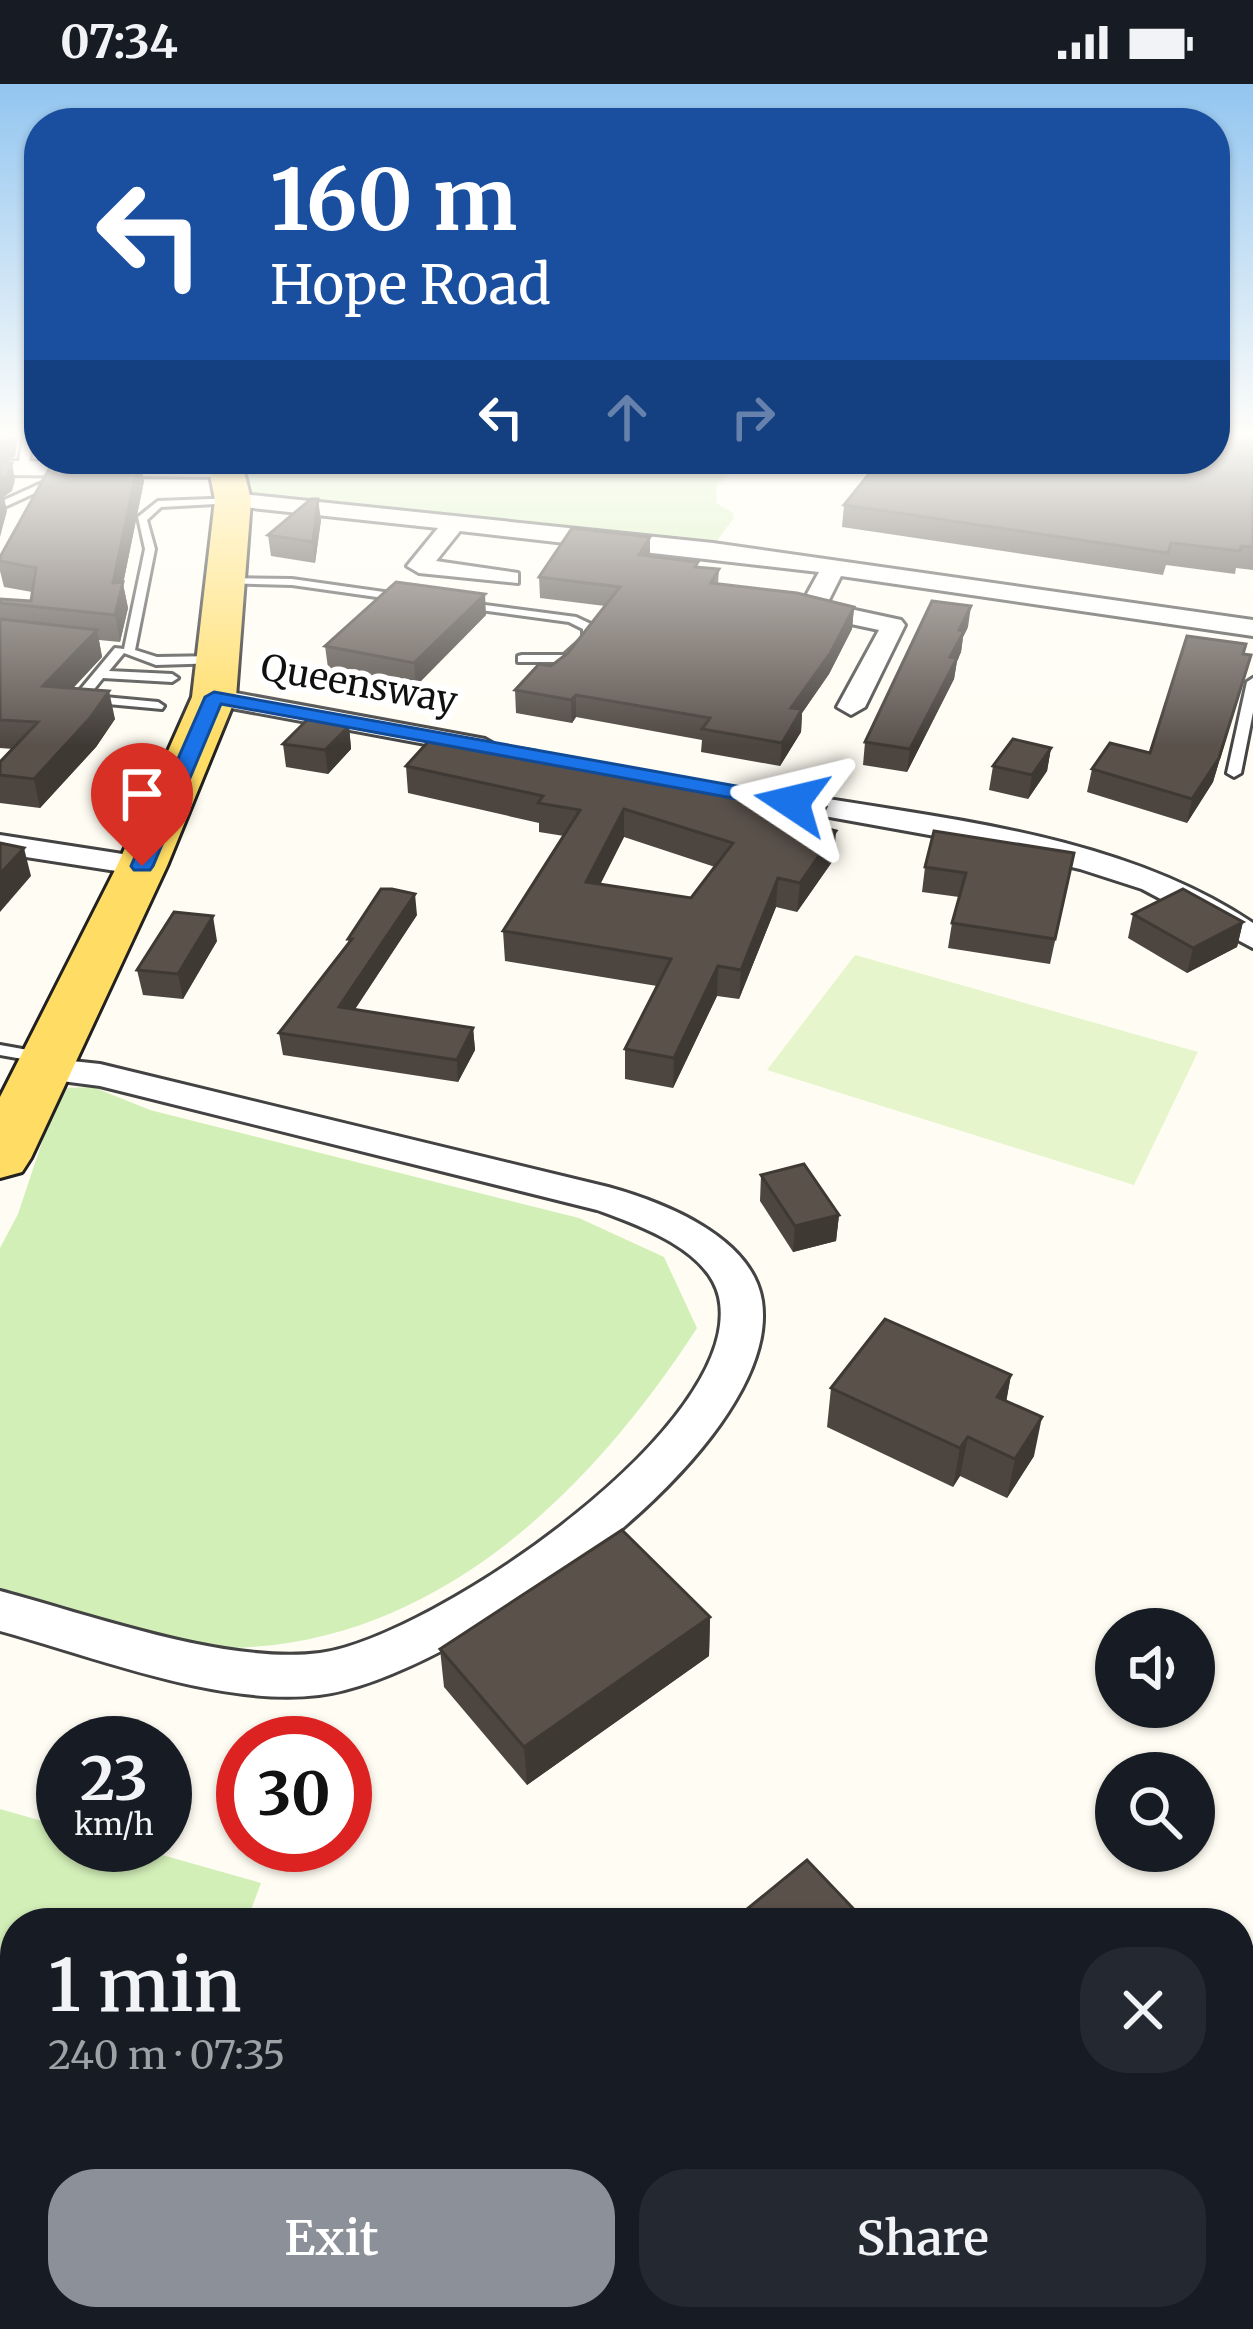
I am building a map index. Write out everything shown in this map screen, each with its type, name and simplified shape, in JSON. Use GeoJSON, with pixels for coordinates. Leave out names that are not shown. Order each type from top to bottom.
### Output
{"type":"FeatureCollection","features":[{"type":"Feature","properties":{"kind":"main road"},"geometry":{"type":"LineString","coordinates":[[0,1158],[31,1059],[142,866],[201,678],[225,581],[226,537]]}},
{"type":"Feature","properties":{"kind":"street"},"geometry":{"type":"LineString","coordinates":[[443,537],[419,566],[509,578]]}},
{"type":"Feature","properties":{"kind":"street"},"geometry":{"type":"LineString","coordinates":[[573,537],[834,567],[1253,628]]}},
{"type":"Feature","properties":{"kind":"street"},"geometry":{"type":"LineString","coordinates":[[834,567],[814,603],[818,610],[892,625],[851,706]]}},
{"type":"Feature","properties":{"kind":"street","name":"Queensway"},"geometry":{"type":"LineString","coordinates":[[201,678],[513,752]]}},
{"type":"Feature","properties":{"kind":"street"},"geometry":{"type":"LineString","coordinates":[[743,794],[1079,857],[1194,901],[1248,929]]}},
{"type":"Feature","properties":{"kind":"street"},"geometry":{"type":"LineString","coordinates":[[0,844],[142,866]]}},
{"type":"Feature","properties":{"kind":"street"},"geometry":{"type":"LineString","coordinates":[[0,1611],[271,1674],[322,1674],[367,1664],[491,1602],[564,1553],[693,1426],[724,1381],[738,1339],[741,1300],[703,1246],[660,1219],[608,1200],[31,1059]]}},
{"type":"Feature","properties":{"kind":"lane"},"geometry":{"type":"LineString","coordinates":[[147,537],[151,549],[124,651],[84,693],[91,699],[158,706]]}},
{"type":"Feature","properties":{"kind":"lane"},"geometry":{"type":"LineString","coordinates":[[225,581],[292,582],[410,598]]}},
{"type":"Feature","properties":{"kind":"lane"},"geometry":{"type":"LineString","coordinates":[[456,604],[572,619],[589,627],[589,639],[567,659],[522,659]]}},
{"type":"Feature","properties":{"kind":"lane"},"geometry":{"type":"LineString","coordinates":[[98,648],[124,651],[201,678]]}},
{"type":"Feature","properties":{"kind":"lane"},"geometry":{"type":"LineString","coordinates":[[99,674],[201,678]]}},
{"type":"Feature","properties":{"kind":"lane"},"geometry":{"type":"LineString","coordinates":[[1234,773],[1253,682]]}},
{"type":"Feature","properties":{"kind":"green space"},"geometry":{"type":"Polygon","coordinates":[[[627,537],[720,537],[713,546],[627,537]]]}},
{"type":"Feature","properties":{"kind":"green space"},"geometry":{"type":"Polygon","coordinates":[[[855,955],[1198,1052],[1134,1185],[767,1070],[855,955]]]}},
{"type":"Feature","properties":{"kind":"green space"},"geometry":{"type":"Polygon","coordinates":[[[93,1087],[150,1110],[579,1218],[664,1257],[697,1328],[608,1447],[556,1501],[499,1550],[438,1590],[372,1621],[301,1641],[216,1648],[0,1605],[0,1248],[18,1214],[60,1088],[93,1087]]]}},
{"type":"Feature","properties":{"kind":"green space"},"geometry":{"type":"Polygon","coordinates":[[[0,1809],[36,1819],[36,1872],[192,1872],[192,1863],[261,1883],[252,1908],[0,1908],[0,1809]]]}},
{"type":"Feature","properties":{"kind":"building"},"geometry":{"type":"Polygon","coordinates":[[[11,537],[123,537],[113,583],[123,582],[115,615],[0,603],[0,599],[31,601],[36,568],[0,561],[11,537]]]}},
{"type":"Feature","properties":{"kind":"building"},"geometry":{"type":"Polygon","coordinates":[[[566,537],[648,537],[639,555],[719,569],[711,583],[797,593],[854,607],[831,652],[791,708],[802,709],[782,743],[702,729],[710,718],[576,695],[571,700],[515,690],[539,664],[551,666],[568,653],[620,587],[539,577],[566,537]]]}},
{"type":"Feature","properties":{"kind":"building"},"geometry":{"type":"Polygon","coordinates":[[[1058,537],[1253,537],[1253,547],[1241,546],[1240,551],[1171,543],[1168,553],[1058,537]]]}},
{"type":"Feature","properties":{"kind":"building"},"geometry":{"type":"Polygon","coordinates":[[[396,582],[485,594],[414,663],[325,646],[396,582]]]}},
{"type":"Feature","properties":{"kind":"building"},"geometry":{"type":"Polygon","coordinates":[[[932,601],[971,606],[950,657],[957,658],[910,749],[865,742],[932,601]]]}},
{"type":"Feature","properties":{"kind":"building"},"geometry":{"type":"Polygon","coordinates":[[[0,619],[97,630],[43,686],[109,691],[34,779],[0,775],[0,762],[38,722],[0,720],[0,619]]]}},
{"type":"Feature","properties":{"kind":"building"},"geometry":{"type":"Polygon","coordinates":[[[1187,636],[1246,644],[1243,654],[1251,655],[1219,758],[1192,799],[1092,769],[1110,743],[1150,753],[1187,636]]]}},
{"type":"Feature","properties":{"kind":"building"},"geometry":{"type":"Polygon","coordinates":[[[308,719],[349,726],[325,750],[283,744],[308,719]]]}},
{"type":"Feature","properties":{"kind":"building"},"geometry":{"type":"Polygon","coordinates":[[[435,734],[826,807],[817,826],[836,831],[800,883],[778,878],[741,970],[718,966],[674,1058],[625,1049],[671,959],[503,931],[580,810],[538,803],[543,796],[406,766],[435,734]],[[624,809],[586,882],[691,898],[733,843],[624,809]]]}},
{"type":"Feature","properties":{"kind":"building"},"geometry":{"type":"Polygon","coordinates":[[[1013,739],[1051,748],[1032,775],[993,766],[1013,739]]]}},
{"type":"Feature","properties":{"kind":"building"},"geometry":{"type":"Polygon","coordinates":[[[934,831],[1074,853],[1055,939],[952,923],[966,873],[925,867],[934,831]]]}},
{"type":"Feature","properties":{"kind":"building"},"geometry":{"type":"Polygon","coordinates":[[[0,843],[24,848],[0,874],[0,843]]]}},
{"type":"Feature","properties":{"kind":"building"},"geometry":{"type":"Polygon","coordinates":[[[381,889],[415,894],[339,1007],[473,1028],[457,1060],[279,1033],[352,939],[348,939],[381,889]]]}},
{"type":"Feature","properties":{"kind":"building"},"geometry":{"type":"Polygon","coordinates":[[[1183,889],[1243,922],[1193,948],[1133,914],[1183,889]]]}},
{"type":"Feature","properties":{"kind":"building"},"geometry":{"type":"Polygon","coordinates":[[[174,912],[213,916],[178,974],[137,970],[174,912]]]}},
{"type":"Feature","properties":{"kind":"building"},"geometry":{"type":"Polygon","coordinates":[[[804,1164],[839,1215],[795,1226],[761,1175],[804,1164]]]}},
{"type":"Feature","properties":{"kind":"building"},"geometry":{"type":"Polygon","coordinates":[[[885,1319],[1011,1375],[997,1397],[1042,1417],[1015,1459],[968,1437],[960,1448],[831,1388],[885,1319]]]}},
{"type":"Feature","properties":{"kind":"building"},"geometry":{"type":"Polygon","coordinates":[[[622,1530],[710,1617],[524,1747],[440,1649],[622,1530]]]}},
{"type":"Feature","properties":{"kind":"building"},"geometry":{"type":"Polygon","coordinates":[[[807,1860],[853,1908],[748,1908],[807,1860]]]}},
{"type":"Feature","properties":{"kind":"route"},"geometry":{"type":"LineString","coordinates":[[142,866],[214,697],[792,802]]}}]}
